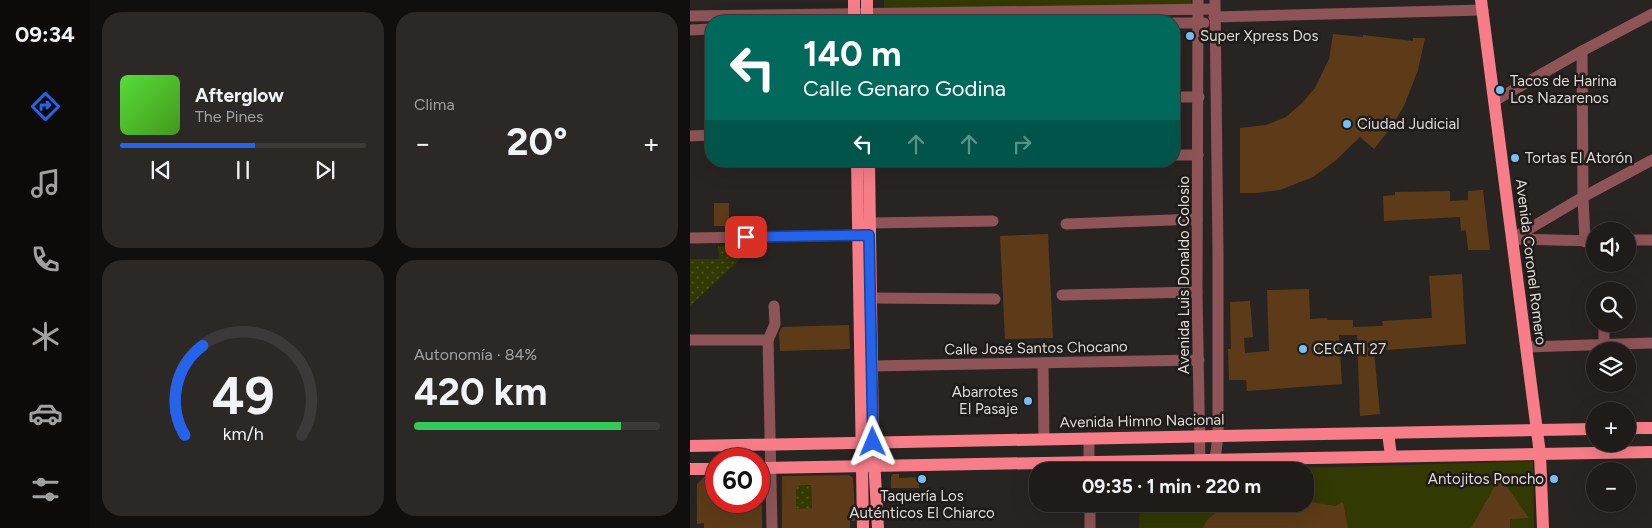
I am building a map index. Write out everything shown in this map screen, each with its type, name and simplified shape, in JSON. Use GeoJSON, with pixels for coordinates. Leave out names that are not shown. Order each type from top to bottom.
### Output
{"type":"FeatureCollection","features":[{"type":"Feature","properties":{"kind":"main road"},"geometry":{"type":"LineString","coordinates":[[854,0],[854,15]]}},
{"type":"Feature","properties":{"kind":"main road"},"geometry":{"type":"LineString","coordinates":[[867,0],[867,15]]}},
{"type":"Feature","properties":{"kind":"main road","name":"Avenida Coronel Romero"},"geometry":{"type":"LineString","coordinates":[[1482,5],[1540,454],[1543,528]]}},
{"type":"Feature","properties":{"kind":"main road"},"geometry":{"type":"LineString","coordinates":[[858,167],[866,231],[871,298],[872,366],[868,443]]}},
{"type":"Feature","properties":{"kind":"main road"},"geometry":{"type":"LineString","coordinates":[[863,528],[868,466],[866,231],[869,167]]}},
{"type":"Feature","properties":{"kind":"main road"},"geometry":{"type":"LineString","coordinates":[[1636,428],[1652,428]]}},
{"type":"Feature","properties":{"kind":"main road","name":"Avenida Himno Nacional"},"geometry":{"type":"LineString","coordinates":[[690,446],[1586,429]]}},
{"type":"Feature","properties":{"kind":"main road"},"geometry":{"type":"LineString","coordinates":[[1388,433],[1391,456]]}},
{"type":"Feature","properties":{"kind":"main road"},"geometry":{"type":"LineString","coordinates":[[1168,462],[1652,452]]}},
{"type":"Feature","properties":{"kind":"main road"},"geometry":{"type":"LineString","coordinates":[[868,466],[878,528]]}},
{"type":"Feature","properties":{"kind":"main road"},"geometry":{"type":"LineString","coordinates":[[770,468],[1029,467]]}},
{"type":"Feature","properties":{"kind":"main road"},"geometry":{"type":"LineString","coordinates":[[690,469],[705,469]]}},
{"type":"Feature","properties":{"kind":"street"},"geometry":{"type":"LineString","coordinates":[[922,15],[1198,5],[1214,12],[1482,5]]}},
{"type":"Feature","properties":{"kind":"street","name":"Avenida Luis Donaldo Colosio"},"geometry":{"type":"LineString","coordinates":[[1198,5],[1197,292],[1200,460]]}},
{"type":"Feature","properties":{"kind":"street"},"geometry":{"type":"LineString","coordinates":[[1180,23],[1198,23],[1214,12]]}},
{"type":"Feature","properties":{"kind":"street"},"geometry":{"type":"LineString","coordinates":[[1214,12],[1218,253],[1218,436],[1215,460]]}},
{"type":"Feature","properties":{"kind":"street"},"geometry":{"type":"LineString","coordinates":[[1494,102],[1582,51],[1652,14]]}},
{"type":"Feature","properties":{"kind":"street"},"geometry":{"type":"LineString","coordinates":[[690,16],[705,16]]}},
{"type":"Feature","properties":{"kind":"street"},"geometry":{"type":"LineString","coordinates":[[690,30],[705,29]]}},
{"type":"Feature","properties":{"kind":"street"},"geometry":{"type":"LineString","coordinates":[[1582,51],[1582,197],[1587,222]]}},
{"type":"Feature","properties":{"kind":"street"},"geometry":{"type":"LineString","coordinates":[[1180,97],[1199,97]]}},
{"type":"Feature","properties":{"kind":"street"},"geometry":{"type":"LineString","coordinates":[[690,136],[705,135]]}},
{"type":"Feature","properties":{"kind":"street"},"geometry":{"type":"LineString","coordinates":[[1180,155],[1198,155]]}},
{"type":"Feature","properties":{"kind":"street"},"geometry":{"type":"LineString","coordinates":[[1512,239],[1582,197],[1652,160]]}},
{"type":"Feature","properties":{"kind":"street"},"geometry":{"type":"LineString","coordinates":[[1066,224],[1197,219]]}},
{"type":"Feature","properties":{"kind":"street"},"geometry":{"type":"LineString","coordinates":[[690,238],[866,231],[993,221]]}},
{"type":"Feature","properties":{"kind":"street"},"geometry":{"type":"LineString","coordinates":[[1512,239],[1586,241]]}},
{"type":"Feature","properties":{"kind":"street"},"geometry":{"type":"LineString","coordinates":[[1636,240],[1652,240]]}},
{"type":"Feature","properties":{"kind":"street"},"geometry":{"type":"LineString","coordinates":[[1197,254],[1218,253]]}},
{"type":"Feature","properties":{"kind":"street"},"geometry":{"type":"LineString","coordinates":[[1062,295],[1197,292]]}},
{"type":"Feature","properties":{"kind":"street"},"geometry":{"type":"LineString","coordinates":[[871,298],[995,299]]}},
{"type":"Feature","properties":{"kind":"street"},"geometry":{"type":"LineString","coordinates":[[770,448],[768,340],[775,324],[774,306]]}},
{"type":"Feature","properties":{"kind":"street"},"geometry":{"type":"LineString","coordinates":[[690,340],[768,340]]}},
{"type":"Feature","properties":{"kind":"street"},"geometry":{"type":"LineString","coordinates":[[1636,343],[1652,343]]}},
{"type":"Feature","properties":{"kind":"street"},"geometry":{"type":"LineString","coordinates":[[1526,347],[1586,345]]}},
{"type":"Feature","properties":{"kind":"street","name":"Calle José Santos Chocano"},"geometry":{"type":"LineString","coordinates":[[872,366],[1199,360]]}},
{"type":"Feature","properties":{"kind":"street"},"geometry":{"type":"LineString","coordinates":[[1044,439],[1047,363]]}},
{"type":"Feature","properties":{"kind":"street"},"geometry":{"type":"LineString","coordinates":[[1089,438],[1089,462]]}},
{"type":"Feature","properties":{"kind":"street"},"geometry":{"type":"LineString","coordinates":[[1090,512],[1090,528]]}},
{"type":"Feature","properties":{"kind":"street"},"geometry":{"type":"LineString","coordinates":[[770,513],[772,528]]}},
{"type":"Feature","properties":{"kind":"green space"},"geometry":{"type":"Polygon","coordinates":[[[884,0],[1191,0],[1191,7],[884,8],[884,0]]]}},
{"type":"Feature","properties":{"kind":"green space"},"geometry":{"type":"Polygon","coordinates":[[[718,246],[747,246],[747,253],[690,306],[690,259],[719,259],[718,246]]]}},
{"type":"Feature","properties":{"kind":"green space"},"geometry":{"type":"Polygon","coordinates":[[[1533,461],[1534,528],[1139,528],[1140,512],[1314,512],[1314,467],[1533,461]]]}},
{"type":"Feature","properties":{"kind":"green space"},"geometry":{"type":"Polygon","coordinates":[[[796,486],[811,486],[812,508],[818,508],[790,510],[796,486]]]}},
{"type":"Feature","properties":{"kind":"building"},"geometry":{"type":"Polygon","coordinates":[[[1333,34],[1363,37],[1363,35],[1413,41],[1413,38],[1425,38],[1418,70],[1404,106],[1390,129],[1374,149],[1360,137],[1335,161],[1313,177],[1280,190],[1240,193],[1240,128],[1266,125],[1286,117],[1302,103],[1315,88],[1329,59],[1333,34]]]}},
{"type":"Feature","properties":{"kind":"building"},"geometry":{"type":"Polygon","coordinates":[[[1483,190],[1490,250],[1468,250],[1466,230],[1461,231],[1460,217],[1384,221],[1383,196],[1395,195],[1395,192],[1450,191],[1450,201],[1468,200],[1468,191],[1483,190]]]}},
{"type":"Feature","properties":{"kind":"building"},"geometry":{"type":"Polygon","coordinates":[[[714,203],[729,203],[729,226],[714,226],[714,203]]]}},
{"type":"Feature","properties":{"kind":"building"},"geometry":{"type":"Polygon","coordinates":[[[1048,234],[1053,338],[1005,339],[1000,236],[1048,234]]]}},
{"type":"Feature","properties":{"kind":"building"},"geometry":{"type":"Polygon","coordinates":[[[1462,274],[1466,344],[1374,351],[1380,414],[1360,416],[1357,335],[1339,335],[1342,384],[1247,391],[1246,380],[1229,380],[1228,349],[1231,349],[1230,302],[1250,301],[1253,337],[1244,338],[1245,353],[1269,351],[1267,290],[1309,289],[1310,319],[1353,320],[1353,327],[1383,326],[1382,321],[1432,318],[1429,276],[1462,274]]]}},
{"type":"Feature","properties":{"kind":"building"},"geometry":{"type":"Polygon","coordinates":[[[849,325],[850,349],[780,351],[779,333],[782,327],[849,325]]]}},
{"type":"Feature","properties":{"kind":"building"},"geometry":{"type":"Polygon","coordinates":[[[893,474],[899,474],[899,478],[919,477],[919,488],[891,488],[891,477],[893,474]]]}},
{"type":"Feature","properties":{"kind":"building"},"geometry":{"type":"Polygon","coordinates":[[[849,475],[853,478],[855,521],[850,521],[850,528],[782,528],[782,476],[849,475]],[[811,485],[796,486],[796,509],[812,508],[811,485]]]}},
{"type":"Feature","properties":{"kind":"building"},"geometry":{"type":"Polygon","coordinates":[[[705,477],[705,513],[762,513],[762,528],[704,528],[704,523],[697,524],[697,484],[705,477]]]}},
{"type":"Feature","properties":{"kind":"building"},"geometry":{"type":"Polygon","coordinates":[[[1500,477],[1529,518],[1510,519],[1510,528],[1471,528],[1500,477]]]}},
{"type":"Feature","properties":{"kind":"building"},"geometry":{"type":"Polygon","coordinates":[[[1314,502],[1335,506],[1343,502],[1348,528],[1203,528],[1207,520],[1217,512],[1314,512],[1314,502]]]}},
{"type":"Feature","properties":{"kind":"place","name":"Super Xpress Dos"},"geometry":{"type":"Point","coordinates":[1190,36]}},
{"type":"Feature","properties":{"kind":"place","name":"Tacos de Harina Los Nazarenos"},"geometry":{"type":"Point","coordinates":[1500,90]}},
{"type":"Feature","properties":{"kind":"place","name":"Ciudad Judicial"},"geometry":{"type":"Point","coordinates":[1347,124]}},
{"type":"Feature","properties":{"kind":"place","name":"Tortas El Atorón"},"geometry":{"type":"Point","coordinates":[1515,158]}},
{"type":"Feature","properties":{"kind":"place","name":"CECATI 27"},"geometry":{"type":"Point","coordinates":[1303,349]}},
{"type":"Feature","properties":{"kind":"place","name":"Abarrotes El Pasaje"},"geometry":{"type":"Point","coordinates":[1028,401]}},
{"type":"Feature","properties":{"kind":"place","name":"Taquería Los Auténticos El Chiarco"},"geometry":{"type":"Point","coordinates":[922,479]}},
{"type":"Feature","properties":{"kind":"place","name":"Antojitos Poncho"},"geometry":{"type":"Point","coordinates":[1554,479]}},
{"type":"Feature","properties":{"kind":"route"},"geometry":{"type":"LineString","coordinates":[[746,237],[869,235],[873,442]]}}]}
